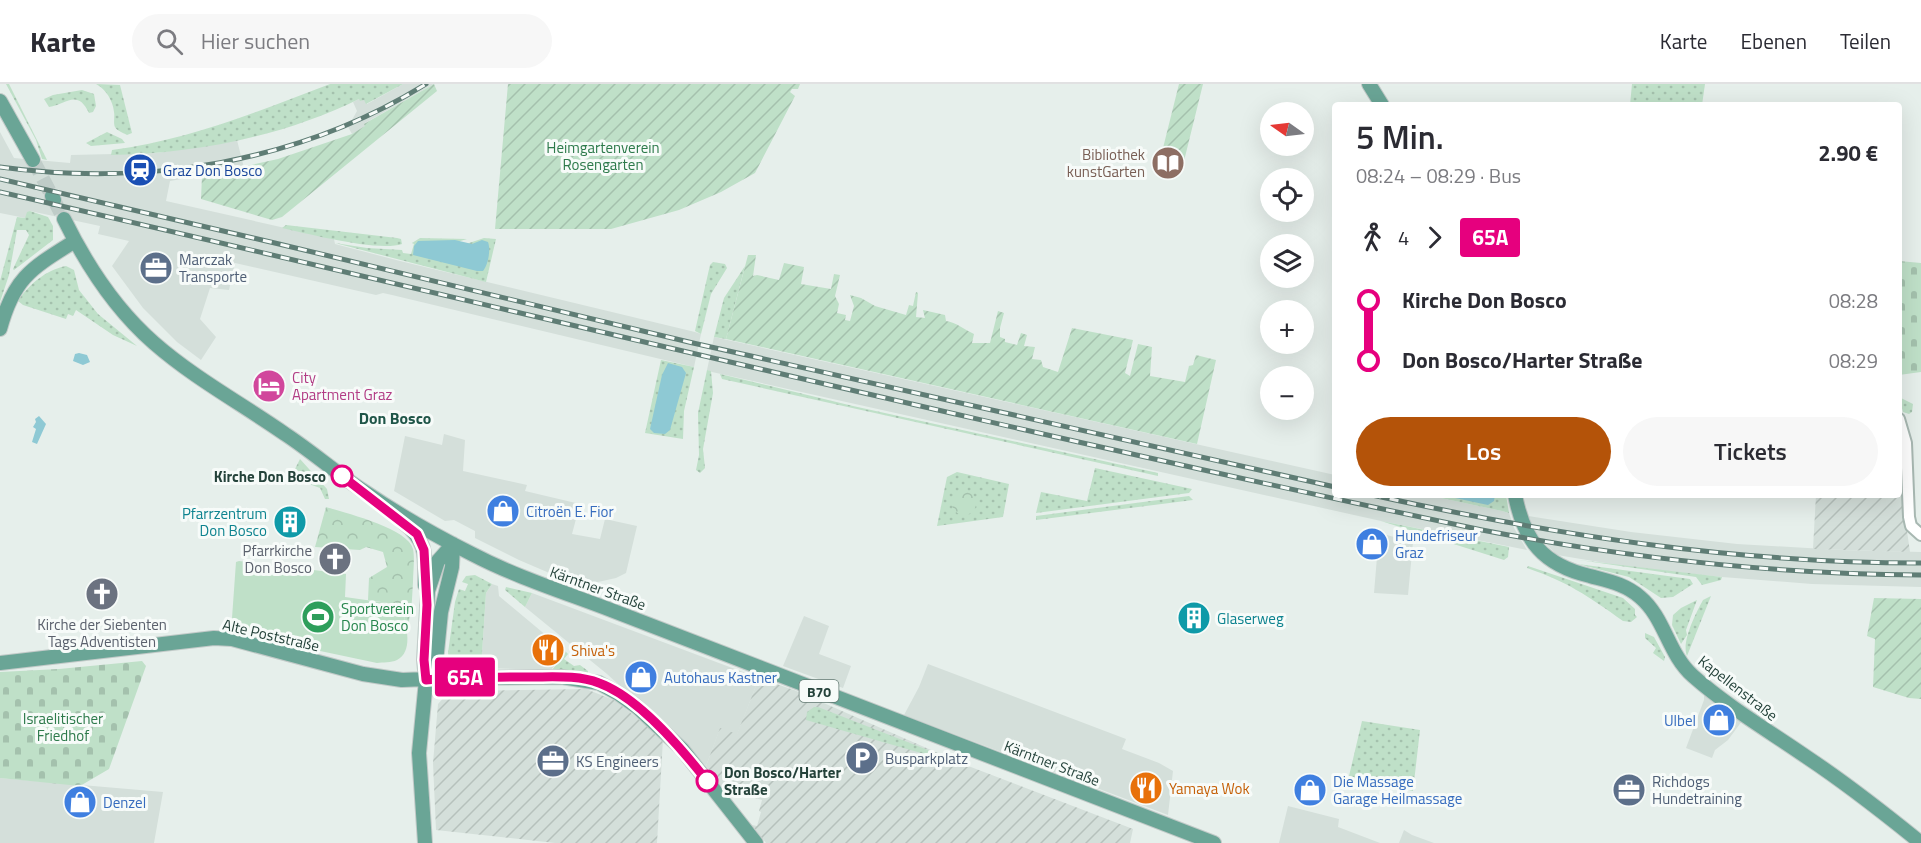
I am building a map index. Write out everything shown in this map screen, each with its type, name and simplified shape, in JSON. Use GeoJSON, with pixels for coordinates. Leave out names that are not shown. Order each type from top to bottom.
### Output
{"type":"FeatureCollection","features":[{"type":"Feature","properties":{"kind":"main road"},"geometry":{"type":"LineString","coordinates":[[1369,84],[1380,102]]}},
{"type":"Feature","properties":{"kind":"main road"},"geometry":{"type":"LineString","coordinates":[[0,101],[33,160]]}},
{"type":"Feature","properties":{"kind":"main road","name":"Kärntner Straße"},"geometry":{"type":"LineString","coordinates":[[64,219],[110,297],[154,343],[199,377],[311,451],[363,491],[453,544],[499,568],[535,583],[1214,843]]}},
{"type":"Feature","properties":{"kind":"main road"},"geometry":{"type":"LineString","coordinates":[[0,329],[6,307],[22,280],[35,268],[75,241]]}},
{"type":"Feature","properties":{"kind":"main road"},"geometry":{"type":"LineString","coordinates":[[363,491],[417,534],[425,556],[427,605]]}},
{"type":"Feature","properties":{"kind":"main road","name":"Kapellenstraße"},"geometry":{"type":"LineString","coordinates":[[1516,498],[1525,530],[1544,555],[1568,570],[1616,583],[1637,594],[1651,608],[1677,656],[1692,675],[1728,704],[1881,810],[1921,843]]}},
{"type":"Feature","properties":{"kind":"main road"},"geometry":{"type":"LineString","coordinates":[[425,843],[419,753],[426,680],[424,660],[427,605],[431,577],[438,561],[453,544]]}},
{"type":"Feature","properties":{"kind":"main road"},"geometry":{"type":"LineString","coordinates":[[426,680],[435,662],[441,612],[452,567],[453,544]]}},
{"type":"Feature","properties":{"kind":"main road","name":"Alte Poststraße"},"geometry":{"type":"LineString","coordinates":[[0,663],[214,638],[232,639],[363,674],[402,680],[458,677],[562,677],[599,683],[637,707],[682,749],[756,843]]}},
{"type":"Feature","properties":{"kind":"street"},"geometry":{"type":"LineString","coordinates":[[1902,429],[1906,443],[1909,517],[1911,526],[1921,535]]}},
{"type":"Feature","properties":{"kind":"shaded area"},"geometry":{"type":"Polygon","coordinates":[[[403,84],[434,84],[365,123],[363,129],[352,134],[348,127],[357,111],[353,102],[364,99],[367,104],[403,84]]]}},
{"type":"Feature","properties":{"kind":"shaded area"},"geometry":{"type":"Polygon","coordinates":[[[0,132],[14,158],[70,163],[71,155],[157,153],[237,140],[244,168],[170,181],[166,201],[334,239],[335,244],[400,261],[695,332],[701,334],[694,367],[392,295],[383,293],[376,295],[235,263],[229,290],[210,288],[200,319],[216,337],[201,360],[177,342],[143,308],[112,266],[129,241],[98,234],[100,226],[30,211],[25,218],[0,213],[0,132]]]}},
{"type":"Feature","properties":{"kind":"shaded area"},"geometry":{"type":"Polygon","coordinates":[[[714,337],[1332,474],[1332,498],[1441,498],[1502,511],[1509,513],[1514,528],[1527,550],[1381,521],[707,370],[714,337]]]}},
{"type":"Feature","properties":{"kind":"shaded area","name":"Citroën E. Fior"},"geometry":{"type":"Polygon","coordinates":[[[444,434],[465,440],[463,471],[527,485],[525,491],[580,504],[572,534],[600,539],[605,519],[637,526],[626,573],[616,578],[589,584],[554,575],[475,538],[475,531],[454,520],[445,521],[394,491],[405,436],[442,445],[444,434]]]}},
{"type":"Feature","properties":{"kind":"shaded area"},"geometry":{"type":"Polygon","coordinates":[[[1902,496],[1910,552],[1813,549],[1816,498],[1902,498],[1902,496]]]}},
{"type":"Feature","properties":{"kind":"shaded area"},"geometry":{"type":"Polygon","coordinates":[[[1528,516],[1631,532],[1737,544],[1921,552],[1921,587],[1812,584],[1722,577],[1629,567],[1557,555],[1537,535],[1528,516]]]}},
{"type":"Feature","properties":{"kind":"shaded area"},"geometry":{"type":"Polygon","coordinates":[[[1379,533],[1413,542],[1408,595],[1374,593],[1379,533]]]}},
{"type":"Feature","properties":{"kind":"shaded area"},"geometry":{"type":"Polygon","coordinates":[[[492,584],[498,586],[499,596],[566,652],[551,670],[481,668],[486,593],[492,584]]]}},
{"type":"Feature","properties":{"kind":"shaded area"},"geometry":{"type":"Polygon","coordinates":[[[532,593],[759,678],[737,735],[720,729],[706,766],[607,674],[525,607],[532,593]]]}},
{"type":"Feature","properties":{"kind":"shaded area"},"geometry":{"type":"Polygon","coordinates":[[[804,616],[829,626],[819,654],[851,666],[843,688],[783,666],[804,616]]]}},
{"type":"Feature","properties":{"kind":"shaded area"},"geometry":{"type":"Polygon","coordinates":[[[928,664],[1126,739],[1122,749],[1159,763],[1173,771],[1168,815],[904,715],[928,664]]]}},
{"type":"Feature","properties":{"kind":"shaded area"},"geometry":{"type":"Polygon","coordinates":[[[759,678],[794,690],[963,764],[1133,829],[1130,843],[766,843],[752,825],[757,826],[761,812],[759,811],[762,800],[755,798],[756,792],[721,786],[706,766],[720,728],[737,734],[759,678]]]}},
{"type":"Feature","properties":{"kind":"shaded area"},"geometry":{"type":"Polygon","coordinates":[[[586,689],[616,701],[663,739],[657,843],[555,843],[436,830],[433,763],[438,704],[446,695],[459,691],[586,689]]]}},
{"type":"Feature","properties":{"kind":"shaded area"},"geometry":{"type":"Polygon","coordinates":[[[1704,693],[1742,721],[1728,740],[1715,750],[1712,758],[1686,748],[1704,700],[1704,693]]]}},
{"type":"Feature","properties":{"kind":"shaded area","name":"Denzel"},"geometry":{"type":"Polygon","coordinates":[[[0,778],[163,792],[154,843],[0,843],[0,778]]]}},
{"type":"Feature","properties":{"kind":"shaded area"},"geometry":{"type":"Polygon","coordinates":[[[1288,806],[1339,819],[1338,827],[1380,843],[1279,843],[1288,806]]]}},
{"type":"Feature","properties":{"kind":"shaded area"},"geometry":{"type":"Polygon","coordinates":[[[1404,830],[1412,835],[1434,843],[1399,843],[1404,830]]]}},
{"type":"Feature","properties":{"kind":"green space"},"geometry":{"type":"Polygon","coordinates":[[[6,84],[9,84],[47,160],[42,159],[36,140],[6,84]]]}},
{"type":"Feature","properties":{"kind":"green space"},"geometry":{"type":"Polygon","coordinates":[[[96,84],[120,85],[132,133],[127,135],[116,128],[111,100],[106,92],[96,84]]]}},
{"type":"Feature","properties":{"kind":"green space"},"geometry":{"type":"Polygon","coordinates":[[[330,84],[403,84],[366,104],[364,100],[359,99],[270,133],[207,147],[111,155],[112,150],[196,132],[330,84]]]}},
{"type":"Feature","properties":{"kind":"green space"},"geometry":{"type":"Polygon","coordinates":[[[434,84],[437,91],[282,217],[272,220],[201,199],[202,176],[278,159],[352,134],[365,126],[364,124],[434,84]]]}},
{"type":"Feature","properties":{"kind":"green space","name":"Heimgartenverein Rosengarten"},"geometry":{"type":"Polygon","coordinates":[[[508,84],[800,84],[798,89],[792,89],[790,92],[795,96],[755,173],[721,192],[679,210],[611,229],[495,229],[508,84]]]}},
{"type":"Feature","properties":{"kind":"green space"},"geometry":{"type":"Polygon","coordinates":[[[1179,84],[1203,84],[1184,161],[1173,175],[1154,164],[1162,152],[1179,84]]]}},
{"type":"Feature","properties":{"kind":"green space"},"geometry":{"type":"Polygon","coordinates":[[[1632,84],[1705,84],[1702,102],[1630,102],[1632,84]]]}},
{"type":"Feature","properties":{"kind":"green space"},"geometry":{"type":"Polygon","coordinates":[[[82,90],[94,94],[96,106],[93,112],[89,113],[80,101],[71,100],[49,107],[44,99],[53,95],[82,90]]]}},
{"type":"Feature","properties":{"kind":"green space"},"geometry":{"type":"Polygon","coordinates":[[[107,132],[122,139],[125,143],[91,146],[86,143],[107,132]]]}},
{"type":"Feature","properties":{"kind":"green space"},"geometry":{"type":"Polygon","coordinates":[[[27,212],[48,217],[53,226],[53,240],[14,270],[29,235],[26,230],[17,230],[9,275],[0,302],[0,281],[17,217],[25,218],[27,212]]]}},
{"type":"Feature","properties":{"kind":"green space"},"geometry":{"type":"Polygon","coordinates":[[[286,225],[397,238],[401,239],[402,244],[377,246],[361,244],[282,228],[286,225]]]}},
{"type":"Feature","properties":{"kind":"green space"},"geometry":{"type":"Polygon","coordinates":[[[420,238],[467,239],[457,242],[463,245],[484,238],[496,239],[486,282],[335,243],[402,250],[403,253],[411,254],[414,244],[412,243],[420,238]]]}},
{"type":"Feature","properties":{"kind":"green space"},"geometry":{"type":"Polygon","coordinates":[[[748,255],[756,255],[753,276],[779,280],[784,263],[804,267],[801,284],[831,289],[834,274],[840,275],[835,296],[839,304],[837,313],[846,315],[845,320],[850,321],[854,306],[850,295],[875,306],[906,315],[909,305],[913,306],[916,292],[918,293],[916,317],[925,318],[923,310],[945,315],[946,321],[957,324],[974,334],[972,343],[990,343],[998,311],[1004,313],[1000,337],[1005,339],[1005,342],[1017,345],[1021,333],[1027,335],[1024,346],[1035,347],[1032,359],[1041,360],[1043,367],[1058,372],[1072,328],[1133,340],[1125,373],[1130,376],[1138,344],[1152,347],[1150,376],[1185,382],[1189,366],[1193,365],[1196,355],[1216,360],[1197,444],[726,339],[748,255]]]}},
{"type":"Feature","properties":{"kind":"green space"},"geometry":{"type":"Polygon","coordinates":[[[1902,261],[1921,263],[1921,372],[1902,375],[1902,261]]]}},
{"type":"Feature","properties":{"kind":"green space"},"geometry":{"type":"Polygon","coordinates":[[[713,262],[725,264],[727,268],[711,294],[701,334],[695,331],[710,265],[713,262]]]}},
{"type":"Feature","properties":{"kind":"green space"},"geometry":{"type":"Polygon","coordinates":[[[66,266],[74,270],[79,290],[98,314],[137,346],[113,335],[76,310],[73,316],[68,314],[66,319],[23,305],[18,301],[39,279],[66,266]]]}},
{"type":"Feature","properties":{"kind":"green space"},"geometry":{"type":"Polygon","coordinates":[[[745,266],[726,339],[714,337],[724,298],[745,266]]]}},
{"type":"Feature","properties":{"kind":"green space"},"geometry":{"type":"Polygon","coordinates":[[[661,360],[694,367],[684,411],[683,439],[645,433],[661,360]]]}},
{"type":"Feature","properties":{"kind":"green space"},"geometry":{"type":"Polygon","coordinates":[[[707,370],[711,371],[713,393],[703,449],[705,468],[700,473],[696,470],[699,455],[698,413],[707,370]]]}},
{"type":"Feature","properties":{"kind":"green space"},"geometry":{"type":"Polygon","coordinates":[[[720,374],[853,406],[1158,473],[1158,476],[722,379],[720,374]]]}},
{"type":"Feature","properties":{"kind":"green space"},"geometry":{"type":"Polygon","coordinates":[[[1902,398],[1913,404],[1912,412],[1909,414],[1903,412],[1902,398]]]}},
{"type":"Feature","properties":{"kind":"green space"},"geometry":{"type":"Polygon","coordinates":[[[300,459],[327,489],[329,499],[325,499],[320,488],[295,479],[292,475],[300,459]]]}},
{"type":"Feature","properties":{"kind":"green space"},"geometry":{"type":"Polygon","coordinates":[[[1095,468],[1192,489],[1189,493],[1036,513],[1041,492],[1087,501],[1095,468]]]}},
{"type":"Feature","properties":{"kind":"green space"},"geometry":{"type":"Polygon","coordinates":[[[957,472],[1009,484],[1003,517],[937,526],[947,477],[957,472]]]}},
{"type":"Feature","properties":{"kind":"green space"},"geometry":{"type":"Polygon","coordinates":[[[959,491],[969,491],[976,498],[976,508],[969,515],[959,515],[952,508],[952,498],[959,491]]]}},
{"type":"Feature","properties":{"kind":"green space"},"geometry":{"type":"Polygon","coordinates":[[[1189,496],[1193,500],[1036,520],[1036,516],[1189,496]]]}},
{"type":"Feature","properties":{"kind":"green space"},"geometry":{"type":"Polygon","coordinates":[[[1441,498],[1506,498],[1509,513],[1441,498]]]}},
{"type":"Feature","properties":{"kind":"green space"},"geometry":{"type":"Polygon","coordinates":[[[326,507],[375,522],[409,541],[413,549],[414,561],[412,605],[407,628],[401,605],[368,600],[369,578],[387,567],[383,552],[366,547],[360,550],[315,547],[326,507]]]}},
{"type":"Feature","properties":{"kind":"green space"},"geometry":{"type":"Polygon","coordinates":[[[1381,521],[1509,547],[1508,557],[1504,560],[1381,521]]]}},
{"type":"Feature","properties":{"kind":"green space"},"geometry":{"type":"Polygon","coordinates":[[[1579,560],[1722,577],[1721,580],[1702,585],[1696,577],[1579,560]]]}},
{"type":"Feature","properties":{"kind":"green space","name":"Sportverein Don Bosco"},"geometry":{"type":"Polygon","coordinates":[[[236,562],[346,574],[345,597],[401,605],[407,635],[406,650],[403,656],[395,661],[377,663],[231,632],[236,562]]]}},
{"type":"Feature","properties":{"kind":"green space"},"geometry":{"type":"Polygon","coordinates":[[[1578,564],[1690,579],[1693,584],[1673,597],[1661,598],[1629,577],[1578,564]]]}},
{"type":"Feature","properties":{"kind":"green space"},"geometry":{"type":"Polygon","coordinates":[[[1528,566],[1623,598],[1635,609],[1637,617],[1631,622],[1623,621],[1577,590],[1527,568],[1528,566]]]}},
{"type":"Feature","properties":{"kind":"green space"},"geometry":{"type":"Polygon","coordinates":[[[475,575],[492,584],[486,593],[481,668],[464,667],[452,662],[448,653],[459,589],[465,591],[468,584],[462,582],[466,576],[475,575]]]}},
{"type":"Feature","properties":{"kind":"green space"},"geometry":{"type":"Polygon","coordinates":[[[506,587],[532,593],[525,607],[505,590],[506,587]]]}},
{"type":"Feature","properties":{"kind":"green space"},"geometry":{"type":"Polygon","coordinates":[[[1711,596],[1687,656],[1686,643],[1690,628],[1703,600],[1711,596]]]}},
{"type":"Feature","properties":{"kind":"green space"},"geometry":{"type":"Polygon","coordinates":[[[1874,598],[1921,599],[1921,699],[1909,698],[1873,687],[1875,639],[1867,636],[1874,598]]]}},
{"type":"Feature","properties":{"kind":"green space"},"geometry":{"type":"Polygon","coordinates":[[[1697,600],[1686,630],[1687,635],[1681,644],[1672,625],[1673,615],[1697,600]]]}},
{"type":"Feature","properties":{"kind":"green space"},"geometry":{"type":"Polygon","coordinates":[[[1645,633],[1654,637],[1665,657],[1664,661],[1653,653],[1656,648],[1645,638],[1645,633]]]}},
{"type":"Feature","properties":{"kind":"green space"},"geometry":{"type":"Polygon","coordinates":[[[566,652],[568,654],[564,659],[574,666],[580,665],[588,673],[552,670],[566,652]]]}},
{"type":"Feature","properties":{"kind":"green space","name":"Israelitischer Friedhof"},"geometry":{"type":"Polygon","coordinates":[[[142,661],[146,666],[109,769],[80,786],[0,778],[0,672],[142,661]]]}},
{"type":"Feature","properties":{"kind":"green space"},"geometry":{"type":"Polygon","coordinates":[[[814,707],[933,752],[928,755],[806,720],[807,712],[814,707]]]}},
{"type":"Feature","properties":{"kind":"green space"},"geometry":{"type":"Polygon","coordinates":[[[1362,721],[1420,730],[1413,791],[1349,776],[1362,721]]]}},
{"type":"Feature","properties":{"kind":"water"},"geometry":{"type":"Polygon","coordinates":[[[455,240],[472,244],[482,240],[488,242],[488,257],[483,271],[413,255],[414,246],[418,241],[455,240]]]}},
{"type":"Feature","properties":{"kind":"water"},"geometry":{"type":"Polygon","coordinates":[[[75,354],[87,355],[90,362],[83,365],[73,361],[75,354]]]}},
{"type":"Feature","properties":{"kind":"water"},"geometry":{"type":"Polygon","coordinates":[[[668,363],[682,367],[686,373],[670,430],[665,434],[654,433],[650,429],[662,375],[668,363]]]}},
{"type":"Feature","properties":{"kind":"water"},"geometry":{"type":"Polygon","coordinates":[[[39,416],[46,424],[37,444],[32,442],[36,429],[33,427],[35,419],[39,416]]]}},
{"type":"Feature","properties":{"kind":"water"},"geometry":{"type":"Polygon","coordinates":[[[1455,498],[1494,498],[1488,505],[1455,498]]]}},
{"type":"Feature","properties":{"kind":"tunnel"},"geometry":{"type":"LineString","coordinates":[[33,160],[52,196]]}},
{"type":"Feature","properties":{"kind":"tunnel"},"geometry":{"type":"LineString","coordinates":[[54,200],[64,219]]}},
{"type":"Feature","properties":{"kind":"railway"},"geometry":{"type":"LineString","coordinates":[[0,167],[110,174],[220,163],[274,150],[326,133],[377,111],[426,84]]}},
{"type":"Feature","properties":{"kind":"railway"},"geometry":{"type":"LineString","coordinates":[[0,179],[693,343],[1332,486]]}},
{"type":"Feature","properties":{"kind":"railway"},"geometry":{"type":"LineString","coordinates":[[0,192],[925,407],[1332,498]]}},
{"type":"Feature","properties":{"kind":"railway"},"geometry":{"type":"LineString","coordinates":[[1333,498],[1482,530],[1591,549],[1755,568],[1921,575]]}},
{"type":"Feature","properties":{"kind":"railway"},"geometry":{"type":"LineString","coordinates":[[1387,498],[1509,522],[1645,544],[1782,558],[1921,563]]}},
{"type":"Feature","properties":{"kind":"bus line","name":"65A"},"geometry":{"type":"LineString","coordinates":[[342,476],[417,534],[424,550],[427,605],[424,660],[426,680],[458,677],[562,677],[599,683],[637,707],[682,749],[707,781]]}},
{"type":"Feature","properties":{"kind":"place","name":"Bibliothek kunstGarten"},"geometry":{"type":"Point","coordinates":[1168,163]}},
{"type":"Feature","properties":{"kind":"place","name":"Graz Don Bosco"},"geometry":{"type":"Point","coordinates":[140,170]}},
{"type":"Feature","properties":{"kind":"place","name":"Marczak Transporte"},"geometry":{"type":"Point","coordinates":[156,268]}},
{"type":"Feature","properties":{"kind":"place","name":"City Apartment Graz"},"geometry":{"type":"Point","coordinates":[269,386]}},
{"type":"Feature","properties":{"kind":"place","name":"Kirche Don Bosco"},"geometry":{"type":"Point","coordinates":[342,476]}},
{"type":"Feature","properties":{"kind":"place","name":"Citroën E. Fior"},"geometry":{"type":"Point","coordinates":[503,511]}},
{"type":"Feature","properties":{"kind":"place","name":"Pfarrzentrum Don Bosco"},"geometry":{"type":"Point","coordinates":[290,522]}},
{"type":"Feature","properties":{"kind":"place","name":"Hundefriseur Graz"},"geometry":{"type":"Point","coordinates":[1372,544]}},
{"type":"Feature","properties":{"kind":"place","name":"Pfarrkirche Don Bosco"},"geometry":{"type":"Point","coordinates":[335,559]}},
{"type":"Feature","properties":{"kind":"place","name":"Kirche der Siebenten Tags Adventisten"},"geometry":{"type":"Point","coordinates":[102,594]}},
{"type":"Feature","properties":{"kind":"place","name":"Sportverein Don Bosco"},"geometry":{"type":"Point","coordinates":[318,617]}},
{"type":"Feature","properties":{"kind":"place","name":"Glaserweg"},"geometry":{"type":"Point","coordinates":[1194,618]}},
{"type":"Feature","properties":{"kind":"place","name":"Shiva's"},"geometry":{"type":"Point","coordinates":[548,650]}},
{"type":"Feature","properties":{"kind":"place","name":"Autohaus Kastner"},"geometry":{"type":"Point","coordinates":[641,677]}},
{"type":"Feature","properties":{"kind":"place","name":"Ulbel"},"geometry":{"type":"Point","coordinates":[1719,720]}},
{"type":"Feature","properties":{"kind":"place","name":"Busparkplatz"},"geometry":{"type":"Point","coordinates":[862,758]}},
{"type":"Feature","properties":{"kind":"place","name":"KS Engineers"},"geometry":{"type":"Point","coordinates":[553,761]}},
{"type":"Feature","properties":{"kind":"place","name":"Don Bosco/Harter Straße"},"geometry":{"type":"Point","coordinates":[707,781]}},
{"type":"Feature","properties":{"kind":"place","name":"Yamaya Wok"},"geometry":{"type":"Point","coordinates":[1146,788]}},
{"type":"Feature","properties":{"kind":"place","name":"Die Massage Garage Heilmassage"},"geometry":{"type":"Point","coordinates":[1310,790]}},
{"type":"Feature","properties":{"kind":"place","name":"Richdogs Hundetraining"},"geometry":{"type":"Point","coordinates":[1629,790]}},
{"type":"Feature","properties":{"kind":"place","name":"Denzel"},"geometry":{"type":"Point","coordinates":[80,802]}},
{"type":"Feature","properties":{"kind":"district","name":"Don Bosco"},"geometry":{"type":"Point","coordinates":[395,418]}}]}
